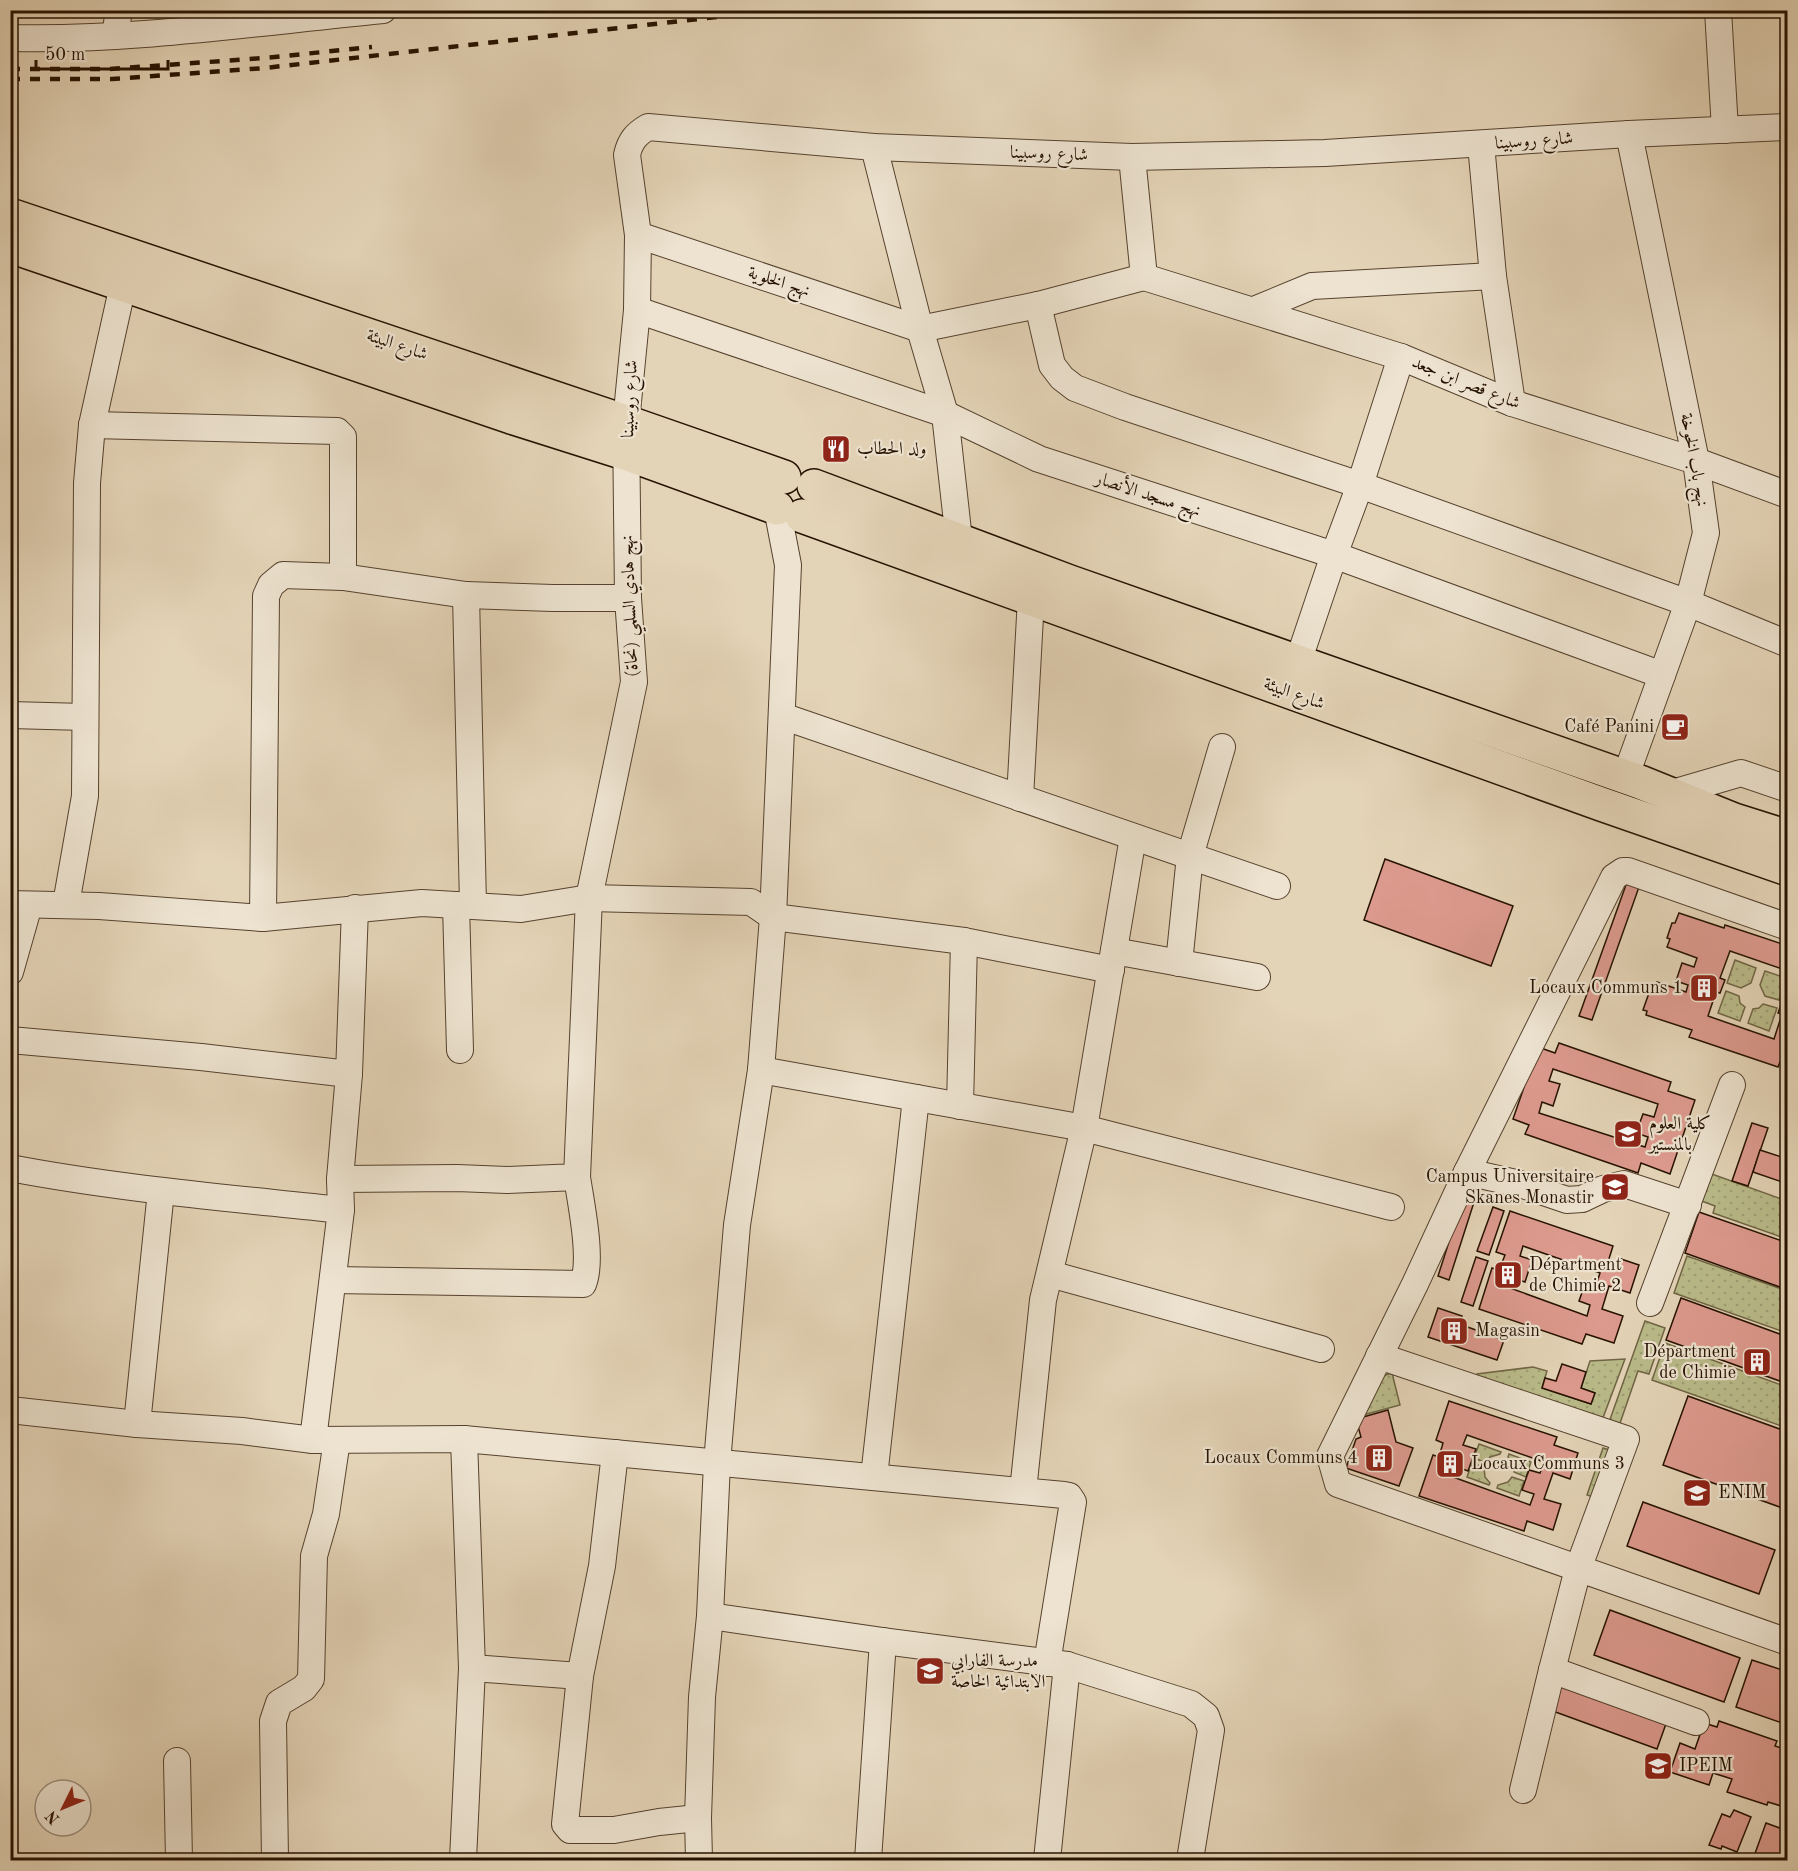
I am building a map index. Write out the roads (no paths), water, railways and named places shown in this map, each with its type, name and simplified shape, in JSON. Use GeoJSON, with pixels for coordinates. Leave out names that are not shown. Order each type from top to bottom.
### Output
{"type":"FeatureCollection","features":[{"type":"Feature","properties":{"kind":"main road","name":"شارع البيئة"},"geometry":{"type":"LineString","coordinates":[[10,215],[626,422],[1030,598],[1788,869]]}},
{"type":"Feature","properties":{"kind":"main road","name":"شارع البيئة"},"geometry":{"type":"LineString","coordinates":[[10,246],[511,417],[628,454],[959,540],[1070,582],[1636,782],[1734,820],[1788,837]]}},
{"type":"Feature","properties":{"kind":"main road"},"geometry":{"type":"LineString","coordinates":[[1601,804],[1636,782]]}},
{"type":"Feature","properties":{"kind":"main road"},"geometry":{"type":"LineString","coordinates":[[1632,814],[1636,782]]}},
{"type":"Feature","properties":{"kind":"street"},"geometry":{"type":"LineString","coordinates":[[115,36],[119,10]]}},
{"type":"Feature","properties":{"kind":"street"},"geometry":{"type":"LineString","coordinates":[[10,38],[115,36],[273,17],[382,10]]}},
{"type":"Feature","properties":{"kind":"street"},"geometry":{"type":"LineString","coordinates":[[1718,10],[1725,130]]}},
{"type":"Feature","properties":{"kind":"street","name":"شارع روسبينا"},"geometry":{"type":"LineString","coordinates":[[628,454],[626,422],[637,310],[638,235],[627,155],[630,143],[648,127],[874,147],[1132,157],[1325,153],[1629,134],[1788,127]]}},
{"type":"Feature","properties":{"kind":"street","name":"نهج باب الخوخة"},"geometry":{"type":"LineString","coordinates":[[1629,134],[1696,461],[1706,533],[1688,603],[1662,675],[1636,782]]}},
{"type":"Feature","properties":{"kind":"street"},"geometry":{"type":"LineString","coordinates":[[1481,144],[1493,276],[1512,404]]}},
{"type":"Feature","properties":{"kind":"street"},"geometry":{"type":"LineString","coordinates":[[874,147],[920,329],[945,414],[959,540]]}},
{"type":"Feature","properties":{"kind":"street"},"geometry":{"type":"LineString","coordinates":[[920,329],[1038,305],[1144,277],[1132,157]]}},
{"type":"Feature","properties":{"kind":"street","name":"نهج الخلوية"},"geometry":{"type":"LineString","coordinates":[[638,235],[920,329]]}},
{"type":"Feature","properties":{"kind":"street"},"geometry":{"type":"LineString","coordinates":[[1254,310],[1312,286],[1493,276]]}},
{"type":"Feature","properties":{"kind":"street","name":"شارع قصر ابن جعد"},"geometry":{"type":"LineString","coordinates":[[1144,277],[1401,357],[1512,404],[1696,461],[1788,495]]}},
{"type":"Feature","properties":{"kind":"street"},"geometry":{"type":"LineString","coordinates":[[66,904],[85,796],[87,483],[92,425],[123,285]]}},
{"type":"Feature","properties":{"kind":"street"},"geometry":{"type":"LineString","coordinates":[[1038,305],[1052,365],[1062,378],[1075,388],[1125,407],[1360,485],[1688,603],[1788,644]]}},
{"type":"Feature","properties":{"kind":"street","name":"نهج مسجد الأنصار"},"geometry":{"type":"LineString","coordinates":[[637,310],[945,414],[1040,459],[1334,555],[1662,675]]}},
{"type":"Feature","properties":{"kind":"street"},"geometry":{"type":"LineString","coordinates":[[1298,662],[1360,485],[1401,357]]}},
{"type":"Feature","properties":{"kind":"street"},"geometry":{"type":"LineString","coordinates":[[92,425],[337,431],[343,437],[344,455],[343,577]]}},
{"type":"Feature","properties":{"kind":"street","name":"نهج هادي السلمي (نحاة)"},"geometry":{"type":"LineString","coordinates":[[333,1280],[583,1284],[586,1259],[584,1224],[577,1177],[589,898],[634,682],[628,598],[628,454]]}},
{"type":"Feature","properties":{"kind":"street"},"geometry":{"type":"LineString","coordinates":[[699,1860],[702,1697],[710,1616],[717,1463],[737,1225],[761,1070],[773,917],[788,565],[794,497]]}},
{"type":"Feature","properties":{"kind":"street"},"geometry":{"type":"LineString","coordinates":[[263,918],[266,596],[271,585],[283,574],[343,577],[466,595],[628,598]]}},
{"type":"Feature","properties":{"kind":"street"},"geometry":{"type":"LineString","coordinates":[[460,1050],[465,905],[466,595]]}},
{"type":"Feature","properties":{"kind":"street"},"geometry":{"type":"LineString","coordinates":[[1020,798],[1030,598]]}},
{"type":"Feature","properties":{"kind":"street"},"geometry":{"type":"LineString","coordinates":[[10,715],[85,717]]}},
{"type":"Feature","properties":{"kind":"street"},"geometry":{"type":"LineString","coordinates":[[782,716],[1277,886]]}},
{"type":"Feature","properties":{"kind":"street"},"geometry":{"type":"LineString","coordinates":[[1179,963],[1190,856],[1222,747]]}},
{"type":"Feature","properties":{"kind":"street"},"geometry":{"type":"LineString","coordinates":[[1636,782],[1741,773],[1788,789]]}},
{"type":"Feature","properties":{"kind":"street"},"geometry":{"type":"LineString","coordinates":[[1023,1491],[1043,1300],[1084,1128],[1133,837]]}},
{"type":"Feature","properties":{"kind":"street"},"geometry":{"type":"LineString","coordinates":[[1788,927],[1628,871],[1618,874],[1611,882],[1467,1172],[1415,1284],[1330,1456],[1338,1484],[1788,1642]]}},
{"type":"Feature","properties":{"kind":"street"},"geometry":{"type":"LineString","coordinates":[[10,972],[20,905],[66,904],[263,918],[422,903],[521,909],[589,898],[751,902],[773,917],[1112,960],[1179,963],[1257,977]]}},
{"type":"Feature","properties":{"kind":"street"},"geometry":{"type":"LineString","coordinates":[[275,1860],[273,1721],[279,1703],[304,1688],[311,1679],[314,1556],[326,1514],[325,1440],[333,1280],[341,1210],[340,1179],[349,1074],[355,908]]}},
{"type":"Feature","properties":{"kind":"street"},"geometry":{"type":"LineString","coordinates":[[960,1106],[964,941]]}},
{"type":"Feature","properties":{"kind":"street"},"geometry":{"type":"LineString","coordinates":[[10,1040],[349,1074]]}},
{"type":"Feature","properties":{"kind":"street"},"geometry":{"type":"LineString","coordinates":[[761,1070],[1084,1128],[1391,1207]]}},
{"type":"Feature","properties":{"kind":"street"},"geometry":{"type":"LineString","coordinates":[[1650,1303],[1731,1084]]}},
{"type":"Feature","properties":{"kind":"street"},"geometry":{"type":"LineString","coordinates":[[874,1477],[916,1098]]}},
{"type":"Feature","properties":{"kind":"street"},"geometry":{"type":"LineString","coordinates":[[10,1168],[56,1177],[161,1191],[341,1210]]}},
{"type":"Feature","properties":{"kind":"street"},"geometry":{"type":"LineString","coordinates":[[1467,1172],[1520,1184],[1567,1200],[1582,1199],[1603,1189],[1624,1184],[1688,1205]]}},
{"type":"Feature","properties":{"kind":"street"},"geometry":{"type":"LineString","coordinates":[[340,1179],[507,1180],[577,1177]]}},
{"type":"Feature","properties":{"kind":"street"},"geometry":{"type":"LineString","coordinates":[[137,1424],[161,1191]]}},
{"type":"Feature","properties":{"kind":"street"},"geometry":{"type":"LineString","coordinates":[[1050,1274],[1321,1349]]}},
{"type":"Feature","properties":{"kind":"street"},"geometry":{"type":"LineString","coordinates":[[1379,1356],[1626,1439],[1578,1569],[1523,1790]]}},
{"type":"Feature","properties":{"kind":"street"},"geometry":{"type":"LineString","coordinates":[[10,1410],[137,1424],[242,1431],[325,1440],[464,1439],[1070,1497],[1073,1502],[1057,1664],[1047,1860]]}},
{"type":"Feature","properties":{"kind":"street"},"geometry":{"type":"LineString","coordinates":[[463,1860],[472,1668],[464,1439]]}},
{"type":"Feature","properties":{"kind":"street"},"geometry":{"type":"LineString","coordinates":[[615,1453],[602,1566],[580,1676],[565,1824],[570,1830],[614,1830],[698,1818]]}},
{"type":"Feature","properties":{"kind":"street"},"geometry":{"type":"LineString","coordinates":[[710,1616],[1057,1664],[1191,1704],[1206,1716],[1212,1730],[1190,1860]]}},
{"type":"Feature","properties":{"kind":"street"},"geometry":{"type":"LineString","coordinates":[[868,1860],[883,1641]]}},
{"type":"Feature","properties":{"kind":"street"},"geometry":{"type":"LineString","coordinates":[[472,1668],[580,1676]]}},
{"type":"Feature","properties":{"kind":"street"},"geometry":{"type":"LineString","coordinates":[[1552,1670],[1696,1722]]}},
{"type":"Feature","properties":{"kind":"street"},"geometry":{"type":"LineString","coordinates":[[177,1761],[180,1860]]}},
{"type":"Feature","properties":{"kind":"railway"},"geometry":{"type":"LineString","coordinates":[[10,79],[112,79],[265,68],[778,10]]}},
{"type":"Feature","properties":{"kind":"railway"},"geometry":{"type":"LineString","coordinates":[[10,69],[110,69],[264,58],[372,47]]}},
{"type":"Feature","properties":{"kind":"place","name":"ولد الحطاب"},"geometry":{"type":"Point","coordinates":[836,449]}},
{"type":"Feature","properties":{"kind":"place","name":"Café Panini"},"geometry":{"type":"Point","coordinates":[1675,727]}},
{"type":"Feature","properties":{"kind":"place","name":"Locaux Communs 1"},"geometry":{"type":"Point","coordinates":[1704,988]}},
{"type":"Feature","properties":{"kind":"place","name":"كلية العلوم بالمنستير"},"geometry":{"type":"Point","coordinates":[1628,1134]}},
{"type":"Feature","properties":{"kind":"place","name":"Campus Universitaire Skanes Monastir"},"geometry":{"type":"Point","coordinates":[1615,1187]}},
{"type":"Feature","properties":{"kind":"place","name":"Départment de Chimie 2"},"geometry":{"type":"Point","coordinates":[1508,1275]}},
{"type":"Feature","properties":{"kind":"place","name":"Magasin"},"geometry":{"type":"Point","coordinates":[1454,1331]}},
{"type":"Feature","properties":{"kind":"place","name":"Départment de Chimie"},"geometry":{"type":"Point","coordinates":[1757,1362]}},
{"type":"Feature","properties":{"kind":"place","name":"Locaux Communs 4"},"geometry":{"type":"Point","coordinates":[1379,1458]}},
{"type":"Feature","properties":{"kind":"place","name":"Locaux Communs 3"},"geometry":{"type":"Point","coordinates":[1450,1464]}},
{"type":"Feature","properties":{"kind":"place","name":"ENIM"},"geometry":{"type":"Point","coordinates":[1697,1493]}},
{"type":"Feature","properties":{"kind":"place","name":"مدرسة الفارابي الابتدائية الخاصة"},"geometry":{"type":"Point","coordinates":[930,1671]}},
{"type":"Feature","properties":{"kind":"place","name":"IPEIM"},"geometry":{"type":"Point","coordinates":[1658,1766]}}]}
